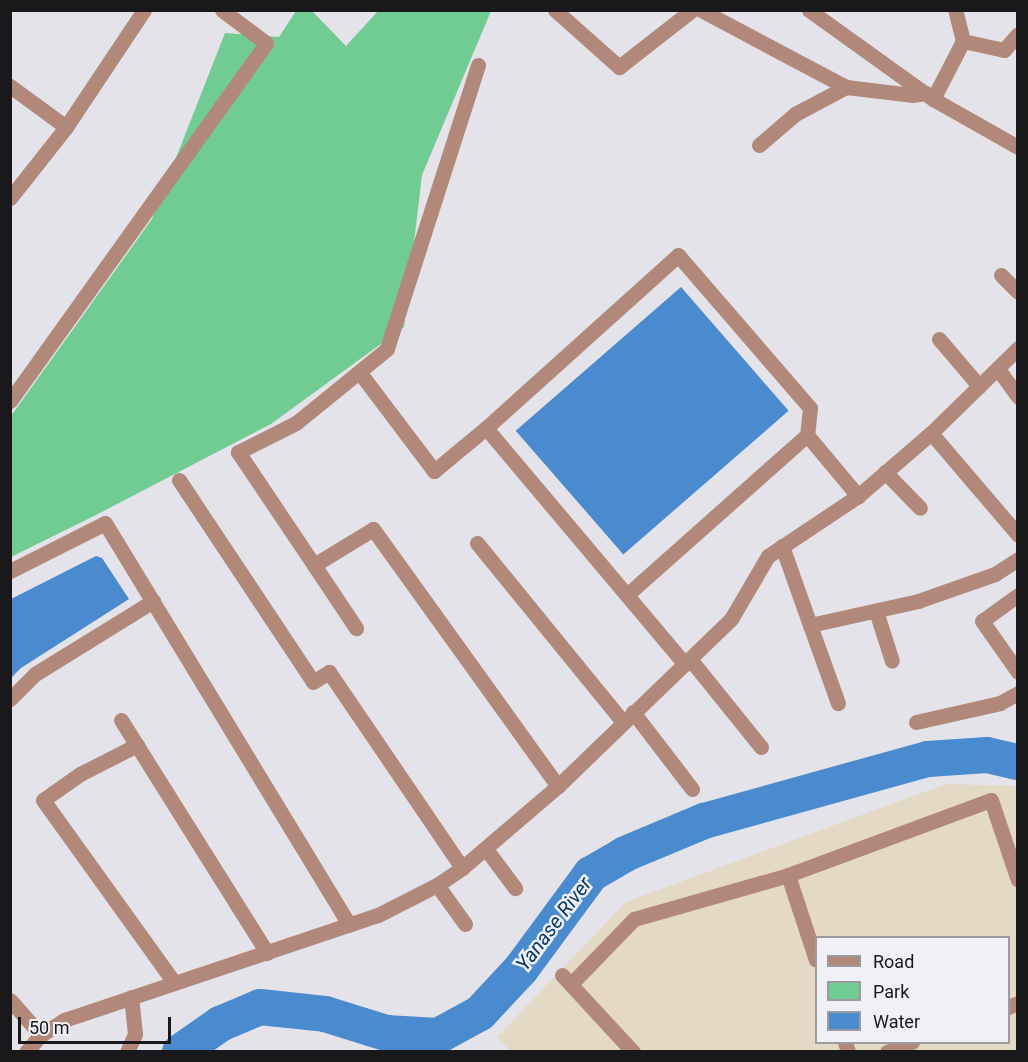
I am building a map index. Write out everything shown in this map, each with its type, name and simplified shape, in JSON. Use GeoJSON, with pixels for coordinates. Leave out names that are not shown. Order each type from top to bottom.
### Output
{"type":"FeatureCollection","features":[{"type":"Feature","properties":{"kind":"street"},"geometry":{"type":"LineString","coordinates":[[10,198],[66,127],[144,10]]}},
{"type":"Feature","properties":{"kind":"street"},"geometry":{"type":"LineString","coordinates":[[10,401],[266,43],[222,10]]}},
{"type":"Feature","properties":{"kind":"street"},"geometry":{"type":"LineString","coordinates":[[555,10],[619,67],[692,10]]}},
{"type":"Feature","properties":{"kind":"street"},"geometry":{"type":"LineString","coordinates":[[701,10],[846,87],[929,96]]}},
{"type":"Feature","properties":{"kind":"street"},"geometry":{"type":"LineString","coordinates":[[809,10],[929,96],[1017,147]]}},
{"type":"Feature","properties":{"kind":"street"},"geometry":{"type":"LineString","coordinates":[[929,96],[963,41],[955,10]]}},
{"type":"Feature","properties":{"kind":"street"},"geometry":{"type":"LineString","coordinates":[[963,41],[1004,50],[1017,34]]}},
{"type":"Feature","properties":{"kind":"street"},"geometry":{"type":"LineString","coordinates":[[356,628],[238,452],[296,423],[387,350],[478,65]]}},
{"type":"Feature","properties":{"kind":"street"},"geometry":{"type":"LineString","coordinates":[[10,86],[66,127]]}},
{"type":"Feature","properties":{"kind":"street"},"geometry":{"type":"LineString","coordinates":[[759,145],[795,114],[846,87]]}},
{"type":"Feature","properties":{"kind":"street"},"geometry":{"type":"LineString","coordinates":[[360,373],[434,471],[486,428],[678,255],[810,408],[807,435],[627,595]]}},
{"type":"Feature","properties":{"kind":"street"},"geometry":{"type":"LineString","coordinates":[[1001,275],[1017,292]]}},
{"type":"Feature","properties":{"kind":"street"},"geometry":{"type":"LineString","coordinates":[[939,339],[979,386]]}},
{"type":"Feature","properties":{"kind":"street"},"geometry":{"type":"LineString","coordinates":[[26,1052],[41,1035],[64,1020],[378,915],[437,885],[462,868],[558,786],[731,619],[768,556],[858,496],[931,433],[1017,348]]}},
{"type":"Feature","properties":{"kind":"street"},"geometry":{"type":"LineString","coordinates":[[998,369],[1017,397]]}},
{"type":"Feature","properties":{"kind":"street"},"geometry":{"type":"LineString","coordinates":[[486,428],[627,595],[761,747]]}},
{"type":"Feature","properties":{"kind":"street"},"geometry":{"type":"LineString","coordinates":[[931,433],[1017,535]]}},
{"type":"Feature","properties":{"kind":"street"},"geometry":{"type":"LineString","coordinates":[[807,435],[858,496]]}},
{"type":"Feature","properties":{"kind":"street"},"geometry":{"type":"LineString","coordinates":[[885,472],[920,508]]}},
{"type":"Feature","properties":{"kind":"street"},"geometry":{"type":"LineString","coordinates":[[179,480],[313,682],[329,672],[462,868]]}},
{"type":"Feature","properties":{"kind":"street"},"geometry":{"type":"LineString","coordinates":[[10,571],[105,523],[349,925]]}},
{"type":"Feature","properties":{"kind":"street"},"geometry":{"type":"LineString","coordinates":[[314,565],[373,529],[558,786]]}},
{"type":"Feature","properties":{"kind":"street"},"geometry":{"type":"LineString","coordinates":[[477,543],[692,789]]}},
{"type":"Feature","properties":{"kind":"street"},"geometry":{"type":"LineString","coordinates":[[782,546],[838,703]]}},
{"type":"Feature","properties":{"kind":"street"},"geometry":{"type":"LineString","coordinates":[[810,625],[918,601],[995,573],[1017,560]]}},
{"type":"Feature","properties":{"kind":"street"},"geometry":{"type":"LineString","coordinates":[[1017,595],[982,621],[1017,672]]}},
{"type":"Feature","properties":{"kind":"street"},"geometry":{"type":"LineString","coordinates":[[10,699],[35,674],[153,601]]}},
{"type":"Feature","properties":{"kind":"street"},"geometry":{"type":"LineString","coordinates":[[876,611],[892,661]]}},
{"type":"Feature","properties":{"kind":"street"},"geometry":{"type":"LineString","coordinates":[[916,722],[1000,703],[1017,693]]}},
{"type":"Feature","properties":{"kind":"street"},"geometry":{"type":"LineString","coordinates":[[121,720],[267,953]]}},
{"type":"Feature","properties":{"kind":"street"},"geometry":{"type":"LineString","coordinates":[[136,745],[80,774],[43,800],[174,982]]}},
{"type":"Feature","properties":{"kind":"street"},"geometry":{"type":"LineString","coordinates":[[633,1052],[567,979],[634,919],[788,875],[991,800],[1017,880]]}},
{"type":"Feature","properties":{"kind":"street"},"geometry":{"type":"LineString","coordinates":[[486,849],[515,888]]}},
{"type":"Feature","properties":{"kind":"street"},"geometry":{"type":"LineString","coordinates":[[788,875],[815,957]]}},
{"type":"Feature","properties":{"kind":"street"},"geometry":{"type":"LineString","coordinates":[[437,885],[465,924]]}},
{"type":"Feature","properties":{"kind":"street"},"geometry":{"type":"LineString","coordinates":[[127,1052],[135,1034],[131,997]]}},
{"type":"Feature","properties":{"kind":"street"},"geometry":{"type":"LineString","coordinates":[[10,1000],[41,1035]]}},
{"type":"Feature","properties":{"kind":"street"},"geometry":{"type":"LineString","coordinates":[[887,1052],[907,1044]]}},
{"type":"Feature","properties":{"kind":"shaded area"},"geometry":{"type":"Polygon","coordinates":[[[946,784],[1017,786],[1017,1051],[511,1052],[497,1037],[626,902],[946,784]]]}},
{"type":"Feature","properties":{"kind":"green space"},"geometry":{"type":"Polygon","coordinates":[[[296,11],[312,11],[346,46],[378,11],[491,11],[422,175],[404,327],[271,424],[11,557],[11,416],[152,219],[225,33],[279,37],[296,11]]]}},
{"type":"Feature","properties":{"kind":"water"},"geometry":{"type":"Polygon","coordinates":[[[681,287],[789,411],[623,554],[516,431],[681,287]]]}},
{"type":"Feature","properties":{"kind":"water"},"geometry":{"type":"Polygon","coordinates":[[[96,556],[102,558],[129,599],[21,668],[11,678],[11,599],[96,556]]]}},
{"type":"Feature","properties":{"kind":"waterway","name":"Yanase River"},"geometry":{"type":"LineString","coordinates":[[180,1052],[220,1024],[260,1007],[325,1014],[386,1033],[438,1036],[480,1013],[521,969],[591,874],[625,854],[704,821],[928,759],[987,755],[1018,762]]}}]}
